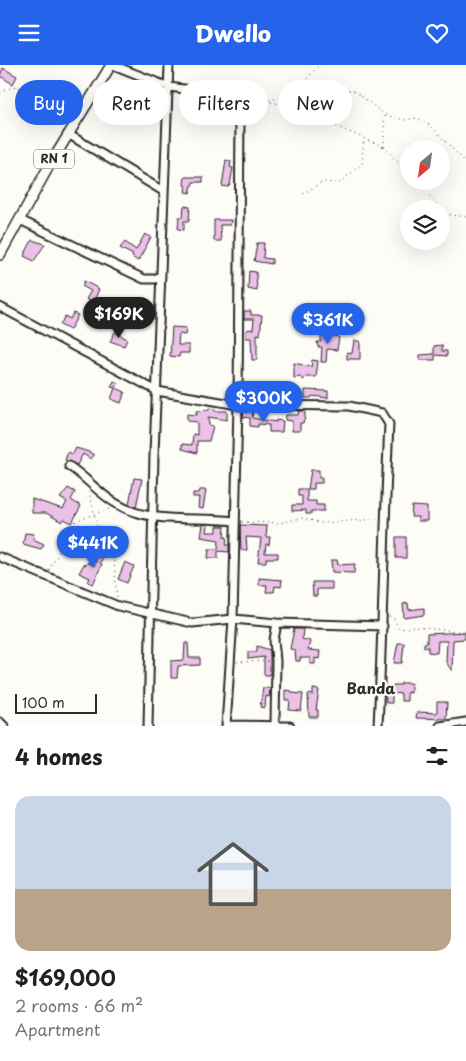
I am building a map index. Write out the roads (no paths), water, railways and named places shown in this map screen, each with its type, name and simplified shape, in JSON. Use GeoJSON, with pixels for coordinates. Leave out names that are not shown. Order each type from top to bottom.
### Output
{"type":"FeatureCollection","features":[{"type":"Feature","properties":{"kind":"main road","name":"RN 1"},"geometry":{"type":"LineString","coordinates":[[0,255],[68,134],[112,65]]}},
{"type":"Feature","properties":{"kind":"street"},"geometry":{"type":"LineString","coordinates":[[112,65],[151,80]]}},
{"type":"Feature","properties":{"kind":"street"},"geometry":{"type":"LineString","coordinates":[[169,65],[169,80]]}},
{"type":"Feature","properties":{"kind":"street"},"geometry":{"type":"LineString","coordinates":[[169,87],[179,88]]}},
{"type":"Feature","properties":{"kind":"street"},"geometry":{"type":"LineString","coordinates":[[148,726],[159,291],[167,125]]}},
{"type":"Feature","properties":{"kind":"street"},"geometry":{"type":"LineString","coordinates":[[240,125],[238,405],[233,619],[226,726],[290,726]]}},
{"type":"Feature","properties":{"kind":"street"},"geometry":{"type":"LineString","coordinates":[[68,134],[163,191]]}},
{"type":"Feature","properties":{"kind":"street"},"geometry":{"type":"LineString","coordinates":[[20,221],[144,279],[159,291]]}},
{"type":"Feature","properties":{"kind":"street"},"geometry":{"type":"LineString","coordinates":[[144,279],[155,279],[160,276]]}},
{"type":"Feature","properties":{"kind":"street"},"geometry":{"type":"LineString","coordinates":[[0,307],[156,391],[238,405],[350,406],[382,413],[389,424],[384,614],[378,726]]}},
{"type":"Feature","properties":{"kind":"street"},"geometry":{"type":"LineString","coordinates":[[69,466],[88,478],[92,487],[119,505],[154,518],[234,521]]}},
{"type":"Feature","properties":{"kind":"street"},"geometry":{"type":"LineString","coordinates":[[0,557],[118,606],[135,611],[151,612],[192,623],[233,619],[276,623],[383,626]]}},
{"type":"Feature","properties":{"kind":"street"},"geometry":{"type":"LineString","coordinates":[[275,725],[276,661],[274,640],[276,623]]}},
{"type":"Feature","properties":{"kind":"street"},"geometry":{"type":"LineString","coordinates":[[0,722],[4,726]]}},
{"type":"Feature","properties":{"kind":"street"},"geometry":{"type":"LineString","coordinates":[[440,726],[466,722]]}},
{"type":"Feature","properties":{"kind":"district","name":"Banda"},"geometry":{"type":"Point","coordinates":[371,689]}}]}
